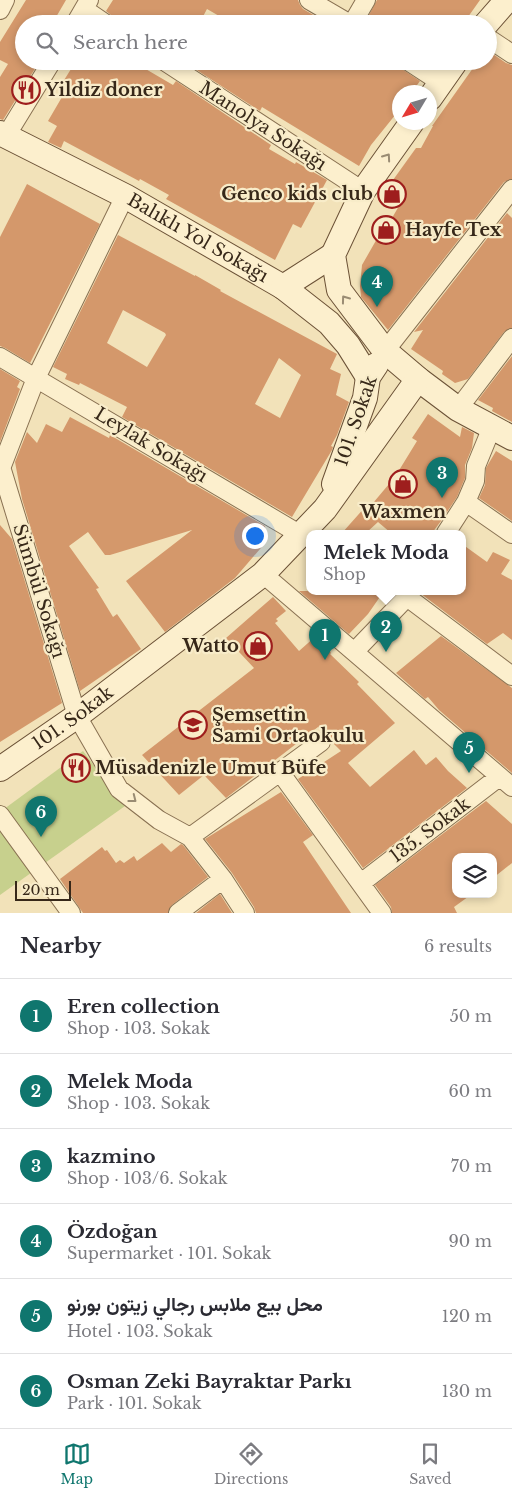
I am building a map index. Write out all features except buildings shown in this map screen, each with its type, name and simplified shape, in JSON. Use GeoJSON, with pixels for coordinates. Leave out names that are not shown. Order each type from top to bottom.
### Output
{"type":"FeatureCollection","features":[{"type":"Feature","properties":{"kind":"street"},"geometry":{"type":"LineString","coordinates":[[0,10],[5,0]]}},
{"type":"Feature","properties":{"kind":"street"},"geometry":{"type":"LineString","coordinates":[[309,0],[335,15]]}},
{"type":"Feature","properties":{"kind":"street"},"geometry":{"type":"LineString","coordinates":[[357,15],[366,0]]}},
{"type":"Feature","properties":{"kind":"street"},"geometry":{"type":"LineString","coordinates":[[494,15],[507,0]]}},
{"type":"Feature","properties":{"kind":"street"},"geometry":{"type":"LineString","coordinates":[[497,44],[512,54]]}},
{"type":"Feature","properties":{"kind":"street"},"geometry":{"type":"LineString","coordinates":[[3,134],[46,70]]}},
{"type":"Feature","properties":{"kind":"street","name":"Manolya Sokağı"},"geometry":{"type":"LineString","coordinates":[[178,70],[363,191]]}},
{"type":"Feature","properties":{"kind":"street"},"geometry":{"type":"LineString","coordinates":[[416,70],[430,85]]}},
{"type":"Feature","properties":{"kind":"street"},"geometry":{"type":"LineString","coordinates":[[437,87],[449,70]]}},
{"type":"Feature","properties":{"kind":"street"},"geometry":{"type":"LineString","coordinates":[[283,286],[333,255],[363,191],[406,130]]}},
{"type":"Feature","properties":{"kind":"street","name":"Balıklı Yol Sokağı"},"geometry":{"type":"LineString","coordinates":[[3,134],[125,196],[283,286],[328,323],[348,345],[368,377]]}},
{"type":"Feature","properties":{"kind":"street","name":"101. Sokak"},"geometry":{"type":"LineString","coordinates":[[325,509],[366,398],[368,377],[385,351],[512,189]]}},
{"type":"Feature","properties":{"kind":"street"},"geometry":{"type":"LineString","coordinates":[[1,469],[36,378],[125,196]]}},
{"type":"Feature","properties":{"kind":"street"},"geometry":{"type":"LineString","coordinates":[[333,255],[339,290],[385,351],[458,410],[502,432],[476,466],[475,481],[466,502],[448,530]]}},
{"type":"Feature","properties":{"kind":"street"},"geometry":{"type":"LineString","coordinates":[[458,410],[512,338]]}},
{"type":"Feature","properties":{"kind":"street","name":"Leylak Sokağı"},"geometry":{"type":"LineString","coordinates":[[0,357],[301,534]]}},
{"type":"Feature","properties":{"kind":"street","name":"101. Sokak"},"geometry":{"type":"LineString","coordinates":[[0,770],[77,716],[263,574],[325,509],[418,379]]}},
{"type":"Feature","properties":{"kind":"street","name":"Sümbül Sokağı"},"geometry":{"type":"LineString","coordinates":[[1,469],[77,716],[119,788],[159,820],[190,837]]}},
{"type":"Feature","properties":{"kind":"street"},"geometry":{"type":"LineString","coordinates":[[466,502],[512,534]]}},
{"type":"Feature","properties":{"kind":"street"},"geometry":{"type":"LineString","coordinates":[[263,574],[506,782]]}},
{"type":"Feature","properties":{"kind":"street"},"geometry":{"type":"LineString","coordinates":[[355,651],[407,595]]}},
{"type":"Feature","properties":{"kind":"street"},"geometry":{"type":"LineString","coordinates":[[409,595],[512,676]]}},
{"type":"Feature","properties":{"kind":"street"},"geometry":{"type":"LineString","coordinates":[[245,913],[223,879],[190,837],[321,742]]}},
{"type":"Feature","properties":{"kind":"street"},"geometry":{"type":"LineString","coordinates":[[280,772],[382,913]]}},
{"type":"Feature","properties":{"kind":"street","name":"135. Sokak"},"geometry":{"type":"LineString","coordinates":[[361,883],[506,782]]}},
{"type":"Feature","properties":{"kind":"street"},"geometry":{"type":"LineString","coordinates":[[0,815],[71,913]]}},
{"type":"Feature","properties":{"kind":"street"},"geometry":{"type":"LineString","coordinates":[[178,913],[223,879]]}},
{"type":"Feature","properties":{"kind":"green space"},"geometry":{"type":"Polygon","coordinates":[[[83,751],[125,806],[0,895],[0,812],[83,751]]]}},
{"type":"Feature","properties":{"kind":"place","name":"Yildiz doner"},"geometry":{"type":"Point","coordinates":[26,90]}},
{"type":"Feature","properties":{"kind":"place","name":"Genco kids club"},"geometry":{"type":"Point","coordinates":[392,194]}},
{"type":"Feature","properties":{"kind":"place","name":"Hayfe Tex"},"geometry":{"type":"Point","coordinates":[386,230]}},
{"type":"Feature","properties":{"kind":"place","name":"Özdoğan"},"geometry":{"type":"Point","coordinates":[377,307]}},
{"type":"Feature","properties":{"kind":"place","name":"Waxmen"},"geometry":{"type":"Point","coordinates":[403,484]}},
{"type":"Feature","properties":{"kind":"place","name":"kazmino"},"geometry":{"type":"Point","coordinates":[442,498]}},
{"type":"Feature","properties":{"kind":"place","name":"Watto"},"geometry":{"type":"Point","coordinates":[258,646]}},
{"type":"Feature","properties":{"kind":"place","name":"Melek Moda"},"geometry":{"type":"Point","coordinates":[386,652]}},
{"type":"Feature","properties":{"kind":"place","name":"Eren collection"},"geometry":{"type":"Point","coordinates":[325,660]}},
{"type":"Feature","properties":{"kind":"place","name":"Şemsettin Sami Ortaokulu"},"geometry":{"type":"Point","coordinates":[193,725]}},
{"type":"Feature","properties":{"kind":"place","name":"Müsadenizle Umut Büfe"},"geometry":{"type":"Point","coordinates":[76,768]}},
{"type":"Feature","properties":{"kind":"place","name":"محل بيع ملابس رجالي زيتون بورنو"},"geometry":{"type":"Point","coordinates":[469,773]}},
{"type":"Feature","properties":{"kind":"place","name":"Osman Zeki Bayraktar Parkı"},"geometry":{"type":"Point","coordinates":[41,837]}}]}
